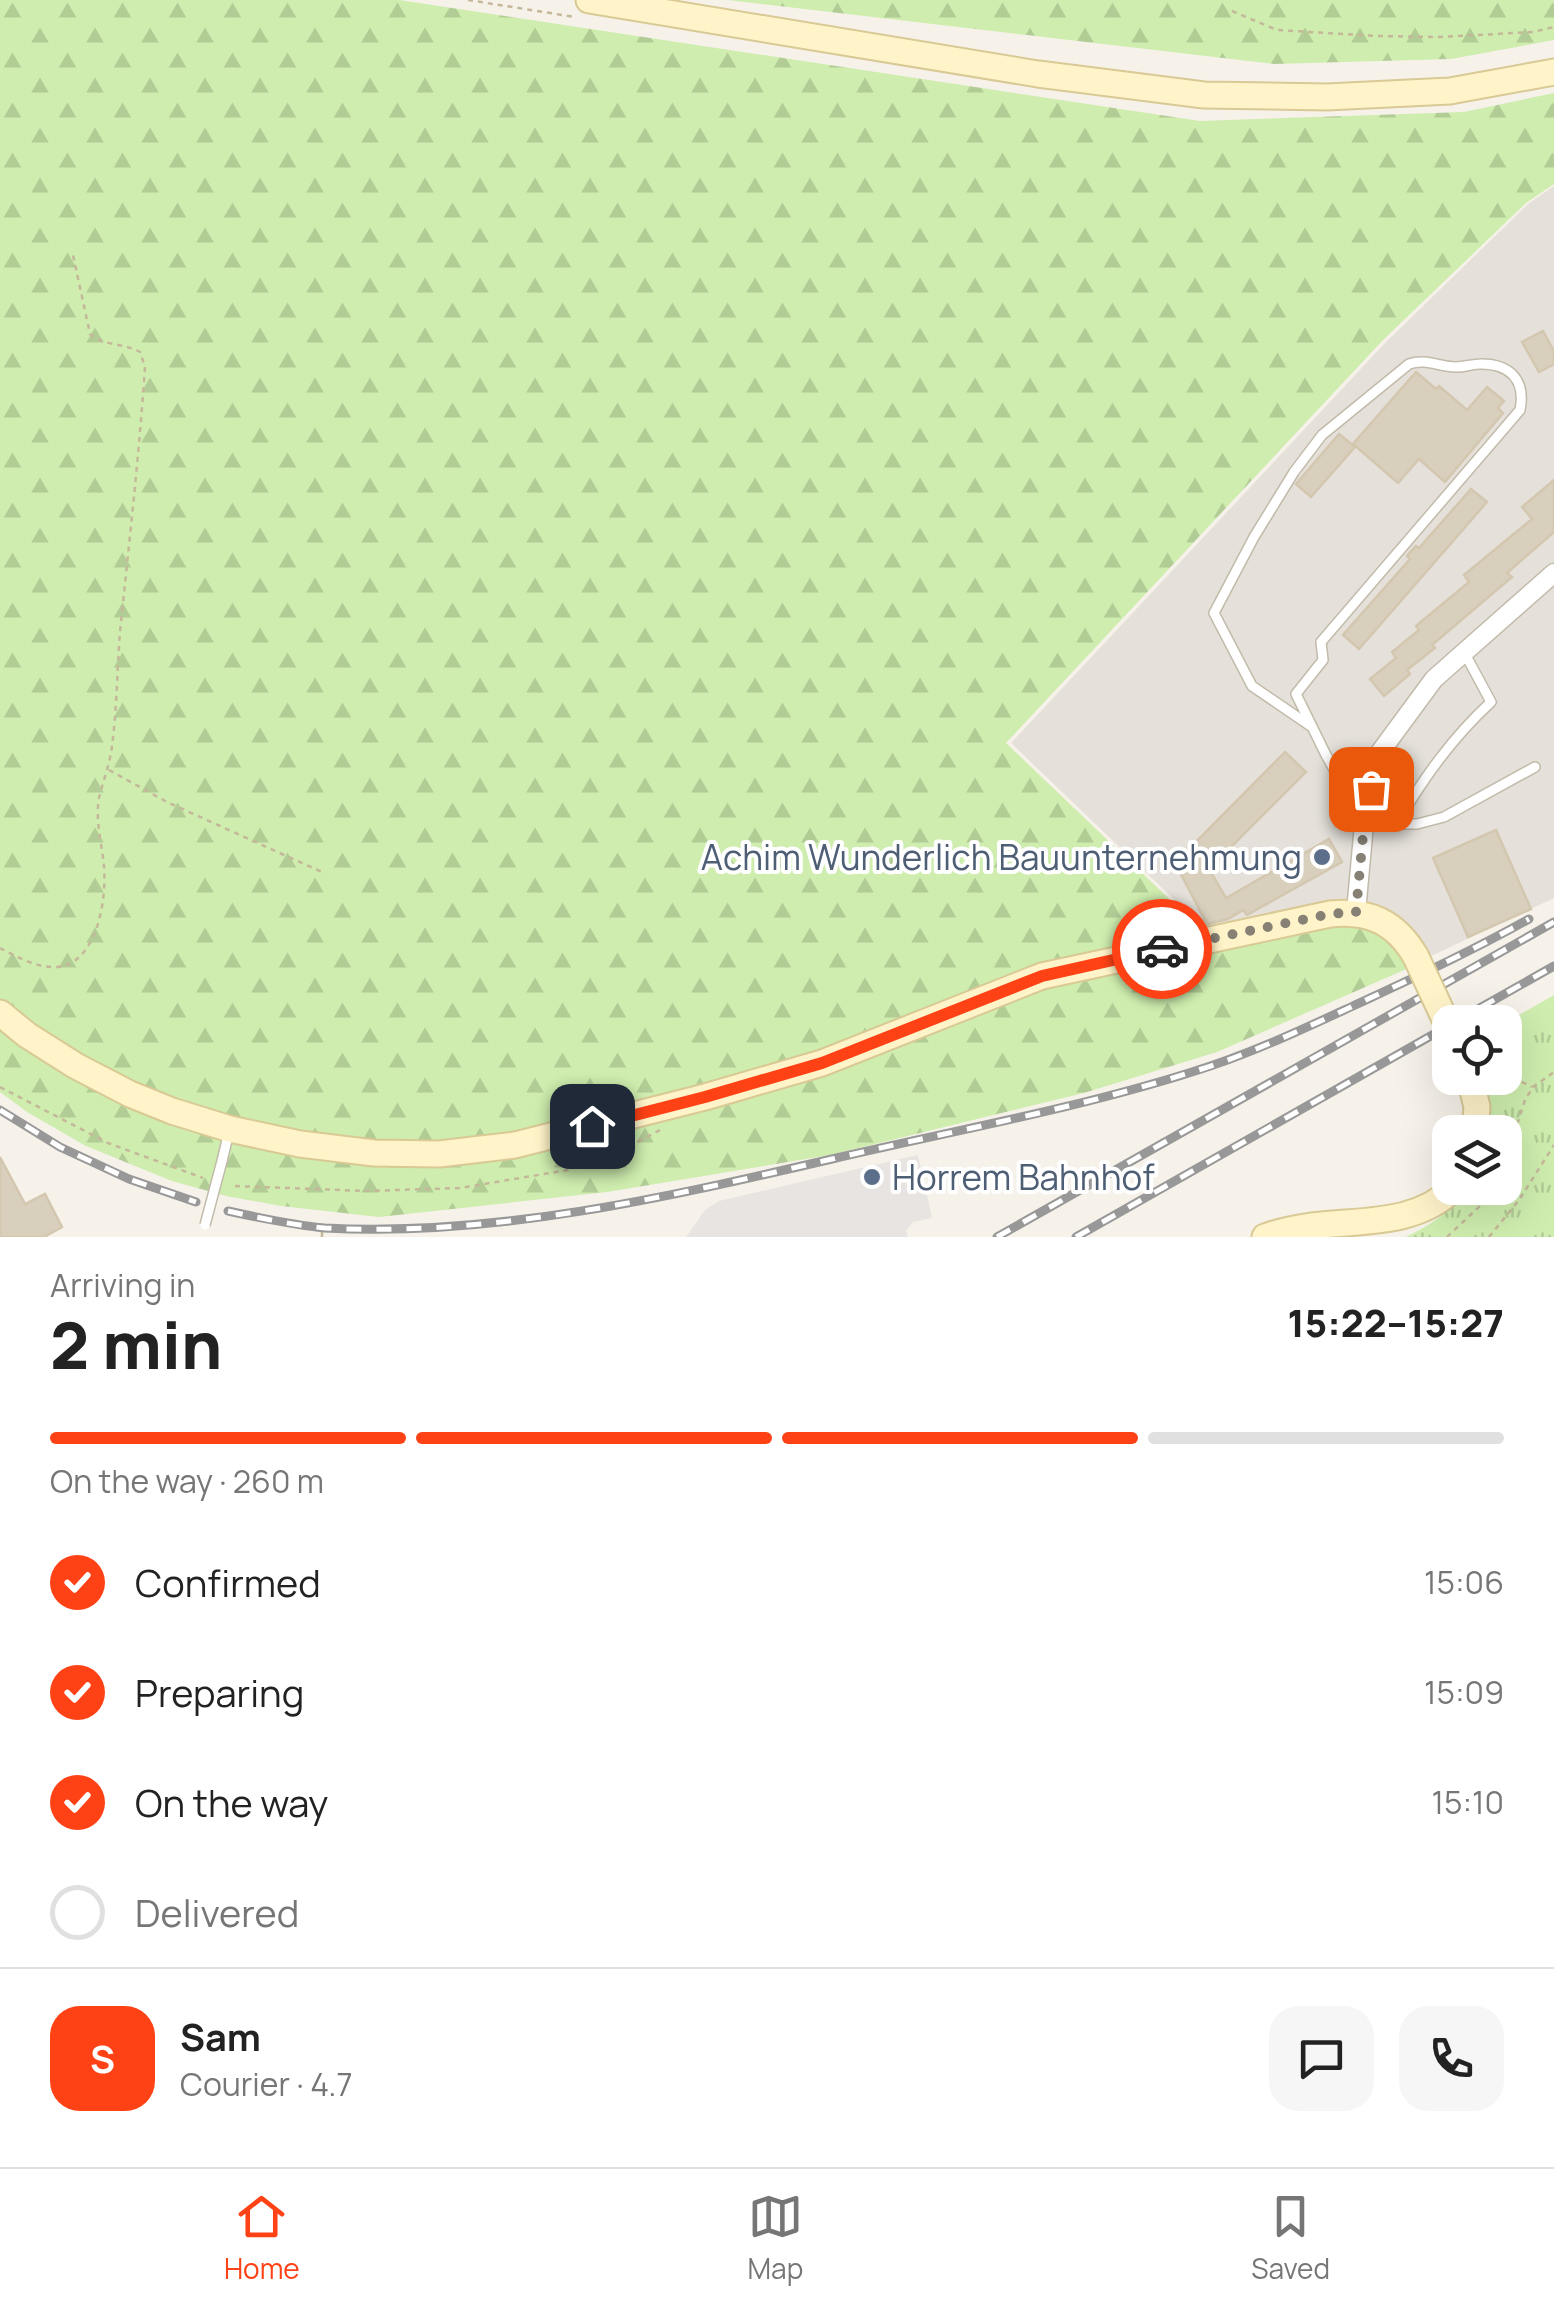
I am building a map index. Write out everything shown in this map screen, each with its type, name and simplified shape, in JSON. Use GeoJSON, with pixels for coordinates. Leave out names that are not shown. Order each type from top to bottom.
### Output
{"type":"FeatureCollection","features":[{"type":"Feature","properties":{"kind":"street"},"geometry":{"type":"LineString","coordinates":[[590,0],[1038,74],[1204,95],[1326,97],[1450,90],[1554,72]]}},
{"type":"Feature","properties":{"kind":"street"},"geometry":{"type":"LineString","coordinates":[[1356,912],[1364,824],[1378,755],[1434,679],[1554,573]]}},
{"type":"Feature","properties":{"kind":"street"},"geometry":{"type":"LineString","coordinates":[[0,1013],[103,1080],[172,1112],[300,1144],[440,1154],[516,1145],[822,1063],[1042,976],[1330,914],[1356,912],[1376,918],[1401,935],[1438,1005]]}},
{"type":"Feature","properties":{"kind":"street"},"geometry":{"type":"LineString","coordinates":[[1265,1237],[1304,1230],[1393,1230],[1424,1216],[1437,1205]]}},
{"type":"Feature","properties":{"kind":"lane"},"geometry":{"type":"LineString","coordinates":[[1312,727],[1252,686],[1214,614],[1254,537],[1322,435],[1409,364],[1420,360],[1456,367],[1495,365],[1514,376],[1521,386],[1520,410],[1321,642],[1323,660],[1296,694],[1364,824],[1418,824],[1444,817],[1535,767]]}},
{"type":"Feature","properties":{"kind":"lane"},"geometry":{"type":"LineString","coordinates":[[1396,824],[1426,774],[1490,702],[1464,652]]}},
{"type":"Feature","properties":{"kind":"lane"},"geometry":{"type":"LineString","coordinates":[[205,1225],[230,1129]]}},
{"type":"Feature","properties":{"kind":"path"},"geometry":{"type":"LineString","coordinates":[[1232,10],[1277,30],[1376,36],[1486,35],[1554,27]]}},
{"type":"Feature","properties":{"kind":"path"},"geometry":{"type":"LineString","coordinates":[[0,948],[34,964],[58,967],[77,959],[89,944],[104,894],[99,800],[112,745],[145,367],[140,352],[130,346],[94,339],[90,334],[72,255]]}},
{"type":"Feature","properties":{"kind":"path"},"geometry":{"type":"LineString","coordinates":[[107,770],[167,802],[324,873]]}},
{"type":"Feature","properties":{"kind":"path"},"geometry":{"type":"LineString","coordinates":[[1519,1115],[1533,1088],[1554,1072]]}},
{"type":"Feature","properties":{"kind":"path"},"geometry":{"type":"LineString","coordinates":[[1522,1082],[1533,1088]]}},
{"type":"Feature","properties":{"kind":"path"},"geometry":{"type":"LineString","coordinates":[[0,1087],[108,1143],[203,1178]]}},
{"type":"Feature","properties":{"kind":"path"},"geometry":{"type":"LineString","coordinates":[[1489,1237],[1519,1200],[1554,1145]]}},
{"type":"Feature","properties":{"kind":"path"},"geometry":{"type":"LineString","coordinates":[[1447,1237],[1481,1205]]}},
{"type":"Feature","properties":{"kind":"shaded area"},"geometry":{"type":"Polygon","coordinates":[[[1554,186],[1554,898],[1427,958],[1209,933],[1011,743],[1386,342],[1528,204],[1554,186]]]}},
{"type":"Feature","properties":{"kind":"shaded area","name":"Horrem Bahnhof"},"geometry":{"type":"Polygon","coordinates":[[[918,1155],[932,1218],[913,1222],[906,1231],[908,1237],[686,1237],[705,1210],[719,1201],[918,1155]]]}},
{"type":"Feature","properties":{"kind":"green space"},"geometry":{"type":"Polygon","coordinates":[[[0,0],[399,0],[1200,121],[1464,112],[1554,93],[1554,184],[1526,203],[1383,340],[1006,743],[1207,935],[1334,920],[1383,931],[1411,967],[1217,1052],[1084,1093],[830,1155],[607,1192],[379,1217],[281,1206],[172,1181],[86,1146],[27,1112],[0,1092],[0,0]]]}},
{"type":"Feature","properties":{"kind":"green space"},"geometry":{"type":"Polygon","coordinates":[[[728,0],[1554,0],[1554,40],[1451,59],[1274,64],[728,0]]]}},
{"type":"Feature","properties":{"kind":"green space"},"geometry":{"type":"Polygon","coordinates":[[[1554,995],[1554,1237],[1406,1237],[1453,1205],[1522,1205],[1522,1115],[1484,1115],[1481,1095],[1522,1095],[1522,1013],[1554,995]]]}},
{"type":"Feature","properties":{"kind":"building"},"geometry":{"type":"Polygon","coordinates":[[[1543,331],[1554,351],[1554,364],[1539,372],[1522,342],[1543,331]]]}},
{"type":"Feature","properties":{"kind":"building"},"geometry":{"type":"Polygon","coordinates":[[[1416,372],[1467,410],[1487,387],[1504,401],[1498,408],[1503,413],[1445,482],[1419,459],[1398,483],[1353,444],[1416,372]]]}},
{"type":"Feature","properties":{"kind":"building"},"geometry":{"type":"Polygon","coordinates":[[[1339,434],[1355,447],[1311,497],[1296,484],[1339,434]]]}},
{"type":"Feature","properties":{"kind":"building"},"geometry":{"type":"Polygon","coordinates":[[[1554,480],[1554,532],[1507,573],[1512,577],[1432,645],[1435,648],[1407,670],[1410,674],[1384,696],[1370,679],[1396,658],[1392,652],[1419,630],[1416,626],[1469,582],[1464,575],[1532,519],[1522,507],[1554,480]]]}},
{"type":"Feature","properties":{"kind":"building"},"geometry":{"type":"Polygon","coordinates":[[[1471,489],[1487,502],[1359,649],[1343,635],[1410,559],[1407,556],[1416,546],[1419,548],[1471,489]]]}},
{"type":"Feature","properties":{"kind":"building"},"geometry":{"type":"Polygon","coordinates":[[[1285,752],[1306,772],[1209,869],[1226,898],[1329,839],[1342,862],[1247,915],[1243,910],[1207,924],[1175,863],[1285,752]]]}},
{"type":"Feature","properties":{"kind":"building"},"geometry":{"type":"Polygon","coordinates":[[[1496,830],[1531,909],[1468,937],[1433,858],[1496,830]]]}},
{"type":"Feature","properties":{"kind":"building"},"geometry":{"type":"Polygon","coordinates":[[[0,1157],[25,1204],[45,1194],[62,1227],[44,1237],[0,1237],[0,1157]]]}},
{"type":"Feature","properties":{"kind":"railway"},"geometry":{"type":"LineString","coordinates":[[228,1211],[325,1228],[389,1229],[517,1220],[708,1187],[1013,1119],[1148,1085],[1233,1058],[1398,985],[1529,919]]}},
{"type":"Feature","properties":{"kind":"railway"},"geometry":{"type":"LineString","coordinates":[[997,1237],[1554,922]]}},
{"type":"Feature","properties":{"kind":"railway"},"geometry":{"type":"LineString","coordinates":[[1485,1005],[1554,966]]}},
{"type":"Feature","properties":{"kind":"railway"},"geometry":{"type":"LineString","coordinates":[[1076,1237],[1432,1035]]}},
{"type":"Feature","properties":{"kind":"railway"},"geometry":{"type":"LineString","coordinates":[[0,1110],[60,1147],[129,1179],[196,1202]]}},
{"type":"Feature","properties":{"kind":"way so far"},"geometry":{"type":"LineString","coordinates":[[1162,949],[1356,912],[1371,789]]}},
{"type":"Feature","properties":{"kind":"place","name":"Achim Wunderlich Bauunternehmung"},"geometry":{"type":"Point","coordinates":[1322,857]}},
{"type":"Feature","properties":{"kind":"place","name":"Horrem Bahnhof"},"geometry":{"type":"Point","coordinates":[872,1177]}},
{"type":"Feature","properties":{"kind":"route"},"geometry":{"type":"LineString","coordinates":[[592,1126],[822,1063],[1042,976],[1162,949]]}}]}
